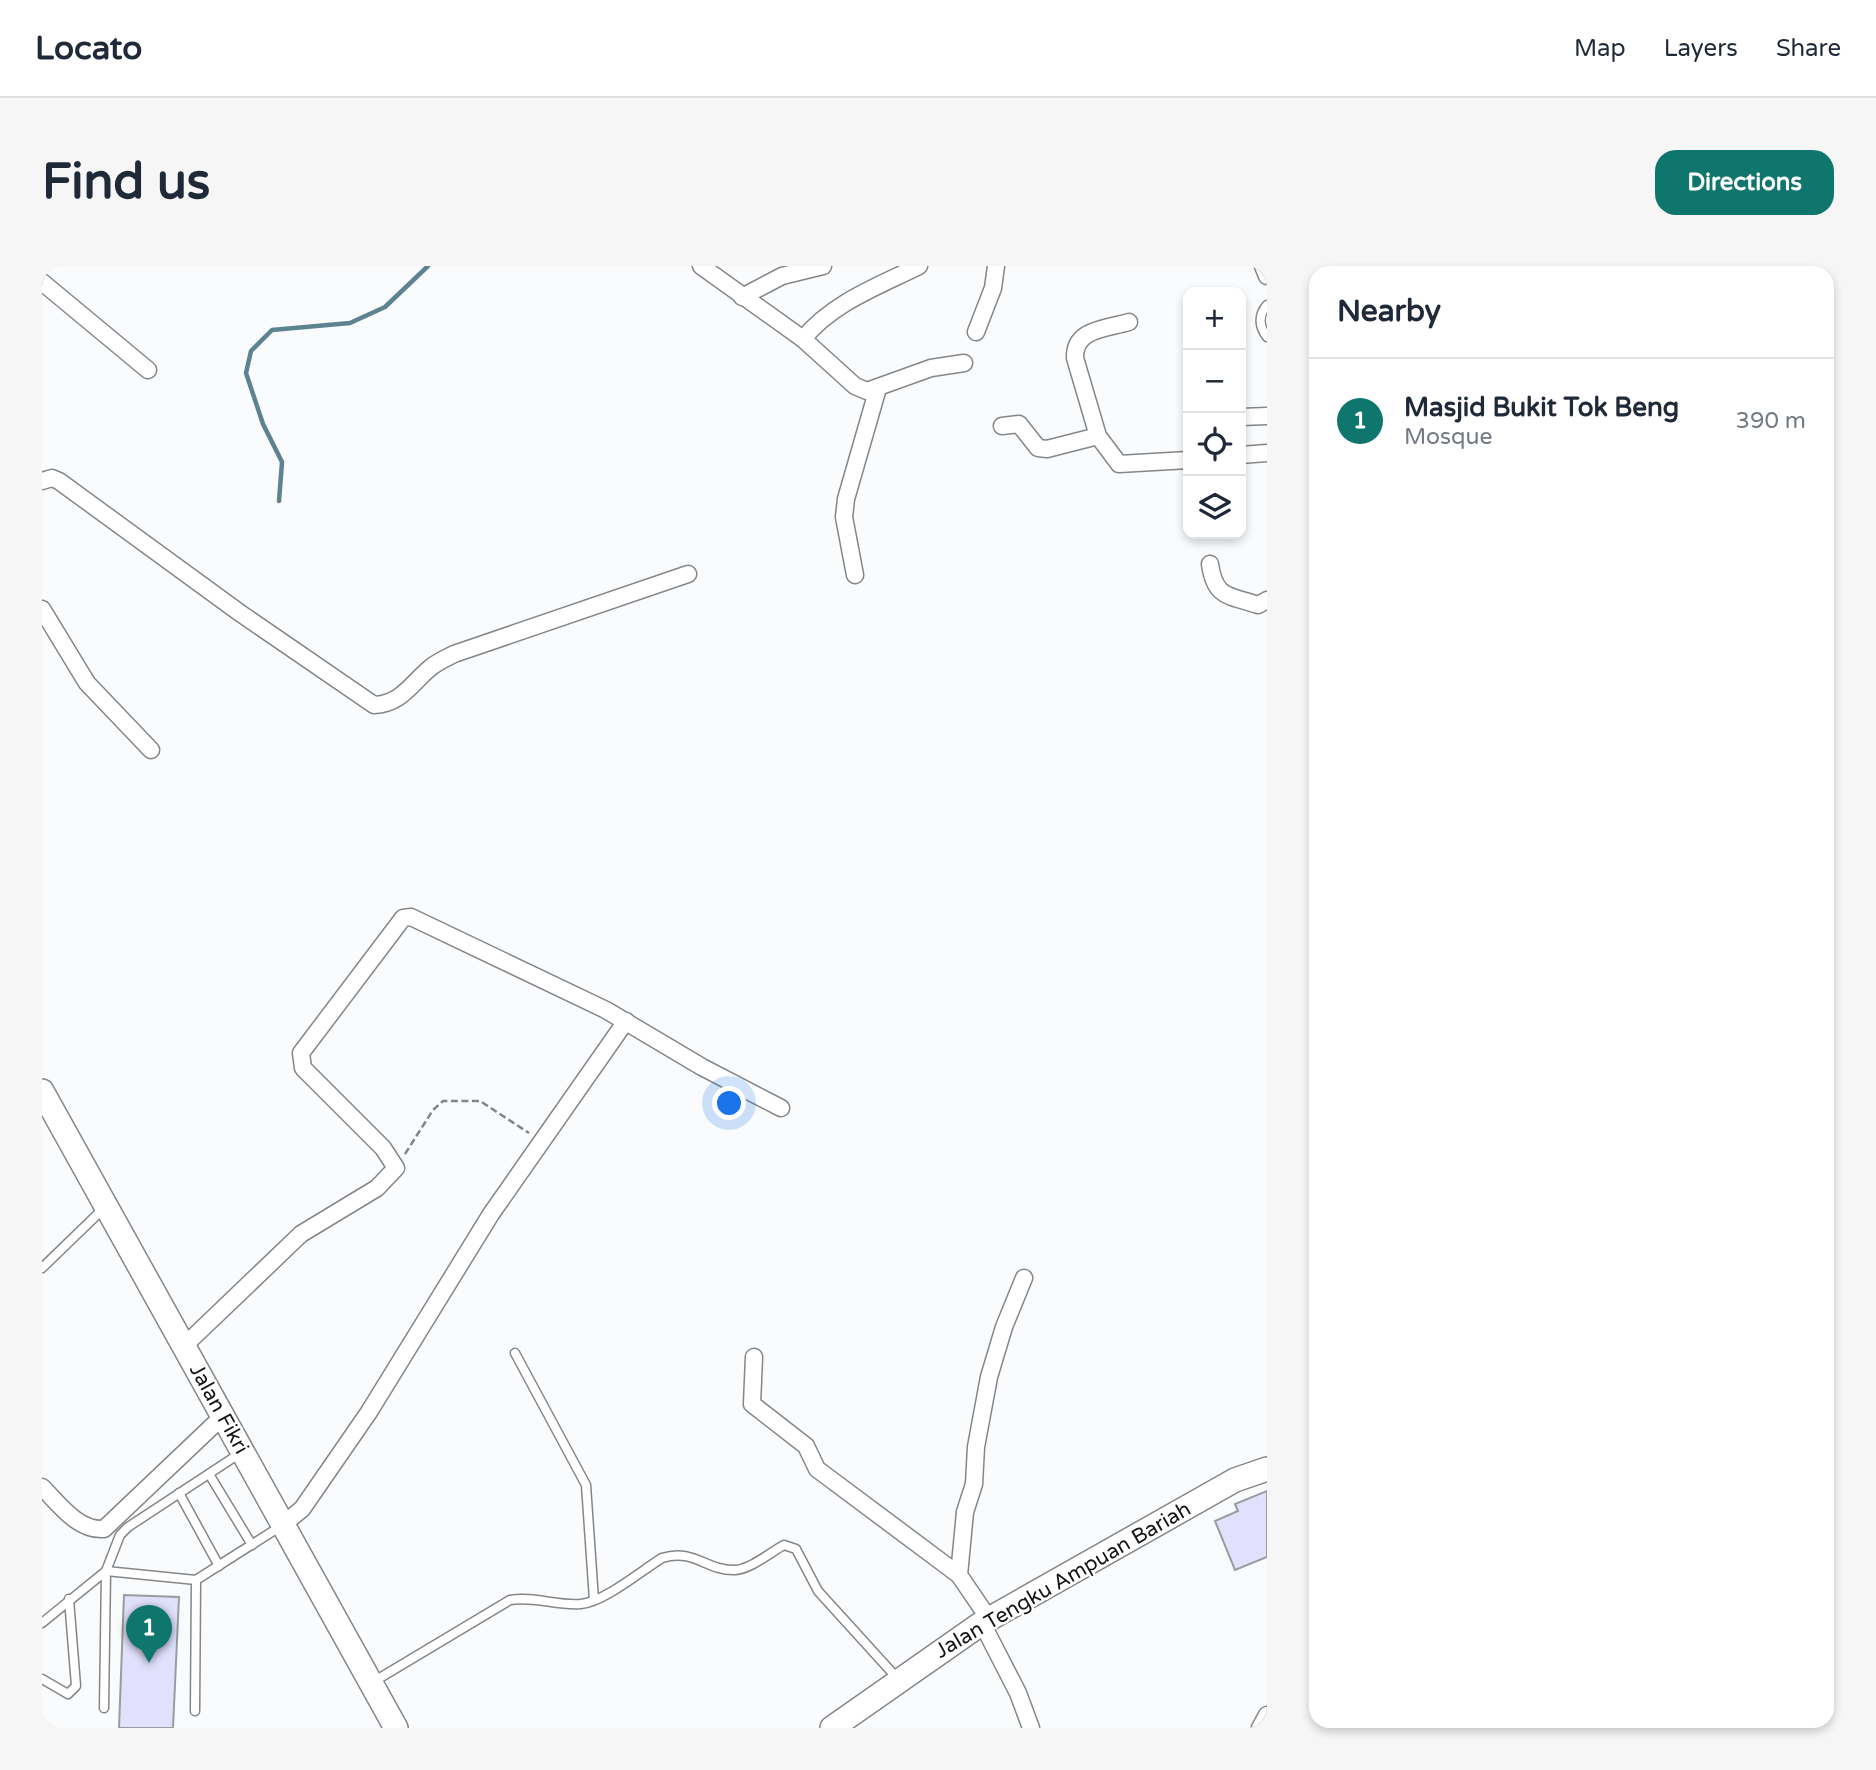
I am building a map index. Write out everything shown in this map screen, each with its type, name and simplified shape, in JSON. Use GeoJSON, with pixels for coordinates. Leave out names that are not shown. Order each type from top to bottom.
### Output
{"type":"FeatureCollection","features":[{"type":"Feature","properties":{"kind":"street"},"geometry":{"type":"LineString","coordinates":[[701,266],[803,339],[855,386],[867,391],[931,368],[964,363]]}},
{"type":"Feature","properties":{"kind":"street"},"geometry":{"type":"LineString","coordinates":[[742,297],[782,276],[823,266]]}},
{"type":"Feature","properties":{"kind":"street"},"geometry":{"type":"LineString","coordinates":[[803,339],[831,311],[919,266]]}},
{"type":"Feature","properties":{"kind":"street"},"geometry":{"type":"LineString","coordinates":[[976,332],[993,288],[996,266]]}},
{"type":"Feature","properties":{"kind":"street"},"geometry":{"type":"LineString","coordinates":[[1263,266],[1267,276]]}},
{"type":"Feature","properties":{"kind":"street"},"geometry":{"type":"LineString","coordinates":[[42,282],[148,370]]}},
{"type":"Feature","properties":{"kind":"street"},"geometry":{"type":"LineString","coordinates":[[1129,322],[1082,335],[1075,345],[1075,358],[1098,436],[1119,464],[1183,460]]}},
{"type":"Feature","properties":{"kind":"street"},"geometry":{"type":"LineString","coordinates":[[855,575],[844,517],[846,499],[878,388]]}},
{"type":"Feature","properties":{"kind":"street"},"geometry":{"type":"LineString","coordinates":[[1246,417],[1267,416]]}},
{"type":"Feature","properties":{"kind":"street"},"geometry":{"type":"LineString","coordinates":[[1002,426],[1019,424],[1025,428],[1038,448],[1047,449],[1098,436]]}},
{"type":"Feature","properties":{"kind":"street"},"geometry":{"type":"LineString","coordinates":[[1246,455],[1267,453]]}},
{"type":"Feature","properties":{"kind":"street"},"geometry":{"type":"LineString","coordinates":[[42,481],[52,478],[59,481],[240,613],[374,705],[386,704],[406,693],[431,667],[454,654],[688,574]]}},
{"type":"Feature","properties":{"kind":"street"},"geometry":{"type":"LineString","coordinates":[[1210,564],[1212,582],[1220,593],[1258,605],[1267,600]]}},
{"type":"Feature","properties":{"kind":"street"},"geometry":{"type":"LineString","coordinates":[[42,609],[87,682],[151,750]]}},
{"type":"Feature","properties":{"kind":"street"},"geometry":{"type":"LineString","coordinates":[[184,1346],[301,1234],[377,1188],[397,1168],[383,1148],[303,1068],[300,1053],[403,918],[411,917],[626,1021],[702,1067],[781,1108]]}},
{"type":"Feature","properties":{"kind":"street"},"geometry":{"type":"LineString","coordinates":[[281,1526],[302,1509],[369,1412],[457,1268],[540,1141],[626,1021]]}},
{"type":"Feature","properties":{"kind":"street","name":"Jalan Fikri"},"geometry":{"type":"LineString","coordinates":[[45,1105],[106,1206],[281,1526],[396,1728]]}},
{"type":"Feature","properties":{"kind":"street"},"geometry":{"type":"LineString","coordinates":[[959,1575],[965,1511],[974,1483],[976,1447],[989,1377],[1004,1327],[1024,1279]]}},
{"type":"Feature","properties":{"kind":"street"},"geometry":{"type":"LineString","coordinates":[[754,1357],[752,1404],[806,1446],[817,1469],[959,1575],[986,1621],[1018,1693],[1030,1728]]}},
{"type":"Feature","properties":{"kind":"street"},"geometry":{"type":"LineString","coordinates":[[42,1487],[79,1523],[94,1530],[104,1529],[223,1416]]}},
{"type":"Feature","properties":{"kind":"street","name":"Jalan Tengku Ampuan Bariah"},"geometry":{"type":"LineString","coordinates":[[846,1724],[899,1680],[986,1621],[1235,1480],[1267,1469]]}},
{"type":"Feature","properties":{"kind":"street"},"geometry":{"type":"LineString","coordinates":[[1260,1728],[1267,1715]]}},
{"type":"Feature","properties":{"kind":"lane"},"geometry":{"type":"LineString","coordinates":[[1267,305],[1261,314],[1261,328],[1267,337]]}},
{"type":"Feature","properties":{"kind":"lane"},"geometry":{"type":"LineString","coordinates":[[42,1268],[106,1206]]}},
{"type":"Feature","properties":{"kind":"lane"},"geometry":{"type":"LineString","coordinates":[[515,1353],[586,1485],[593,1601]]}},
{"type":"Feature","properties":{"kind":"lane"},"geometry":{"type":"LineString","coordinates":[[104,1708],[106,1570],[121,1535],[128,1527],[242,1452]]}},
{"type":"Feature","properties":{"kind":"lane"},"geometry":{"type":"LineString","coordinates":[[209,1474],[252,1545]]}},
{"type":"Feature","properties":{"kind":"lane"},"geometry":{"type":"LineString","coordinates":[[180,1493],[219,1566]]}},
{"type":"Feature","properties":{"kind":"lane"},"geometry":{"type":"LineString","coordinates":[[42,1623],[106,1570],[196,1580],[281,1526]]}},
{"type":"Feature","properties":{"kind":"lane"},"geometry":{"type":"LineString","coordinates":[[371,1683],[510,1600],[523,1598],[580,1604],[593,1601],[662,1558],[673,1554],[684,1554],[722,1569],[739,1570],[785,1545],[796,1549],[818,1591],[899,1680]]}},
{"type":"Feature","properties":{"kind":"lane"},"geometry":{"type":"LineString","coordinates":[[195,1712],[196,1580]]}},
{"type":"Feature","properties":{"kind":"lane"},"geometry":{"type":"LineString","coordinates":[[42,1679],[68,1694],[76,1686],[69,1599]]}},
{"type":"Feature","properties":{"kind":"path"},"geometry":{"type":"LineString","coordinates":[[397,1168],[433,1110],[443,1101],[480,1101],[540,1141]]}},
{"type":"Feature","properties":{"kind":"building"},"geometry":{"type":"Polygon","coordinates":[[[1267,1491],[1267,1557],[1235,1570],[1215,1521],[1238,1511],[1235,1504],[1267,1491]]]}},
{"type":"Feature","properties":{"kind":"building"},"geometry":{"type":"Polygon","coordinates":[[[124,1595],[179,1597],[173,1728],[119,1728],[124,1595]]]}},
{"type":"Feature","properties":{"kind":"waterway"},"geometry":{"type":"LineString","coordinates":[[279,501],[282,462],[263,424],[246,373],[251,351],[272,330],[350,323],[385,307],[428,266]]}},
{"type":"Feature","properties":{"kind":"place","name":"Masjid Bukit Tok Beng"},"geometry":{"type":"Point","coordinates":[149,1663]}}]}
